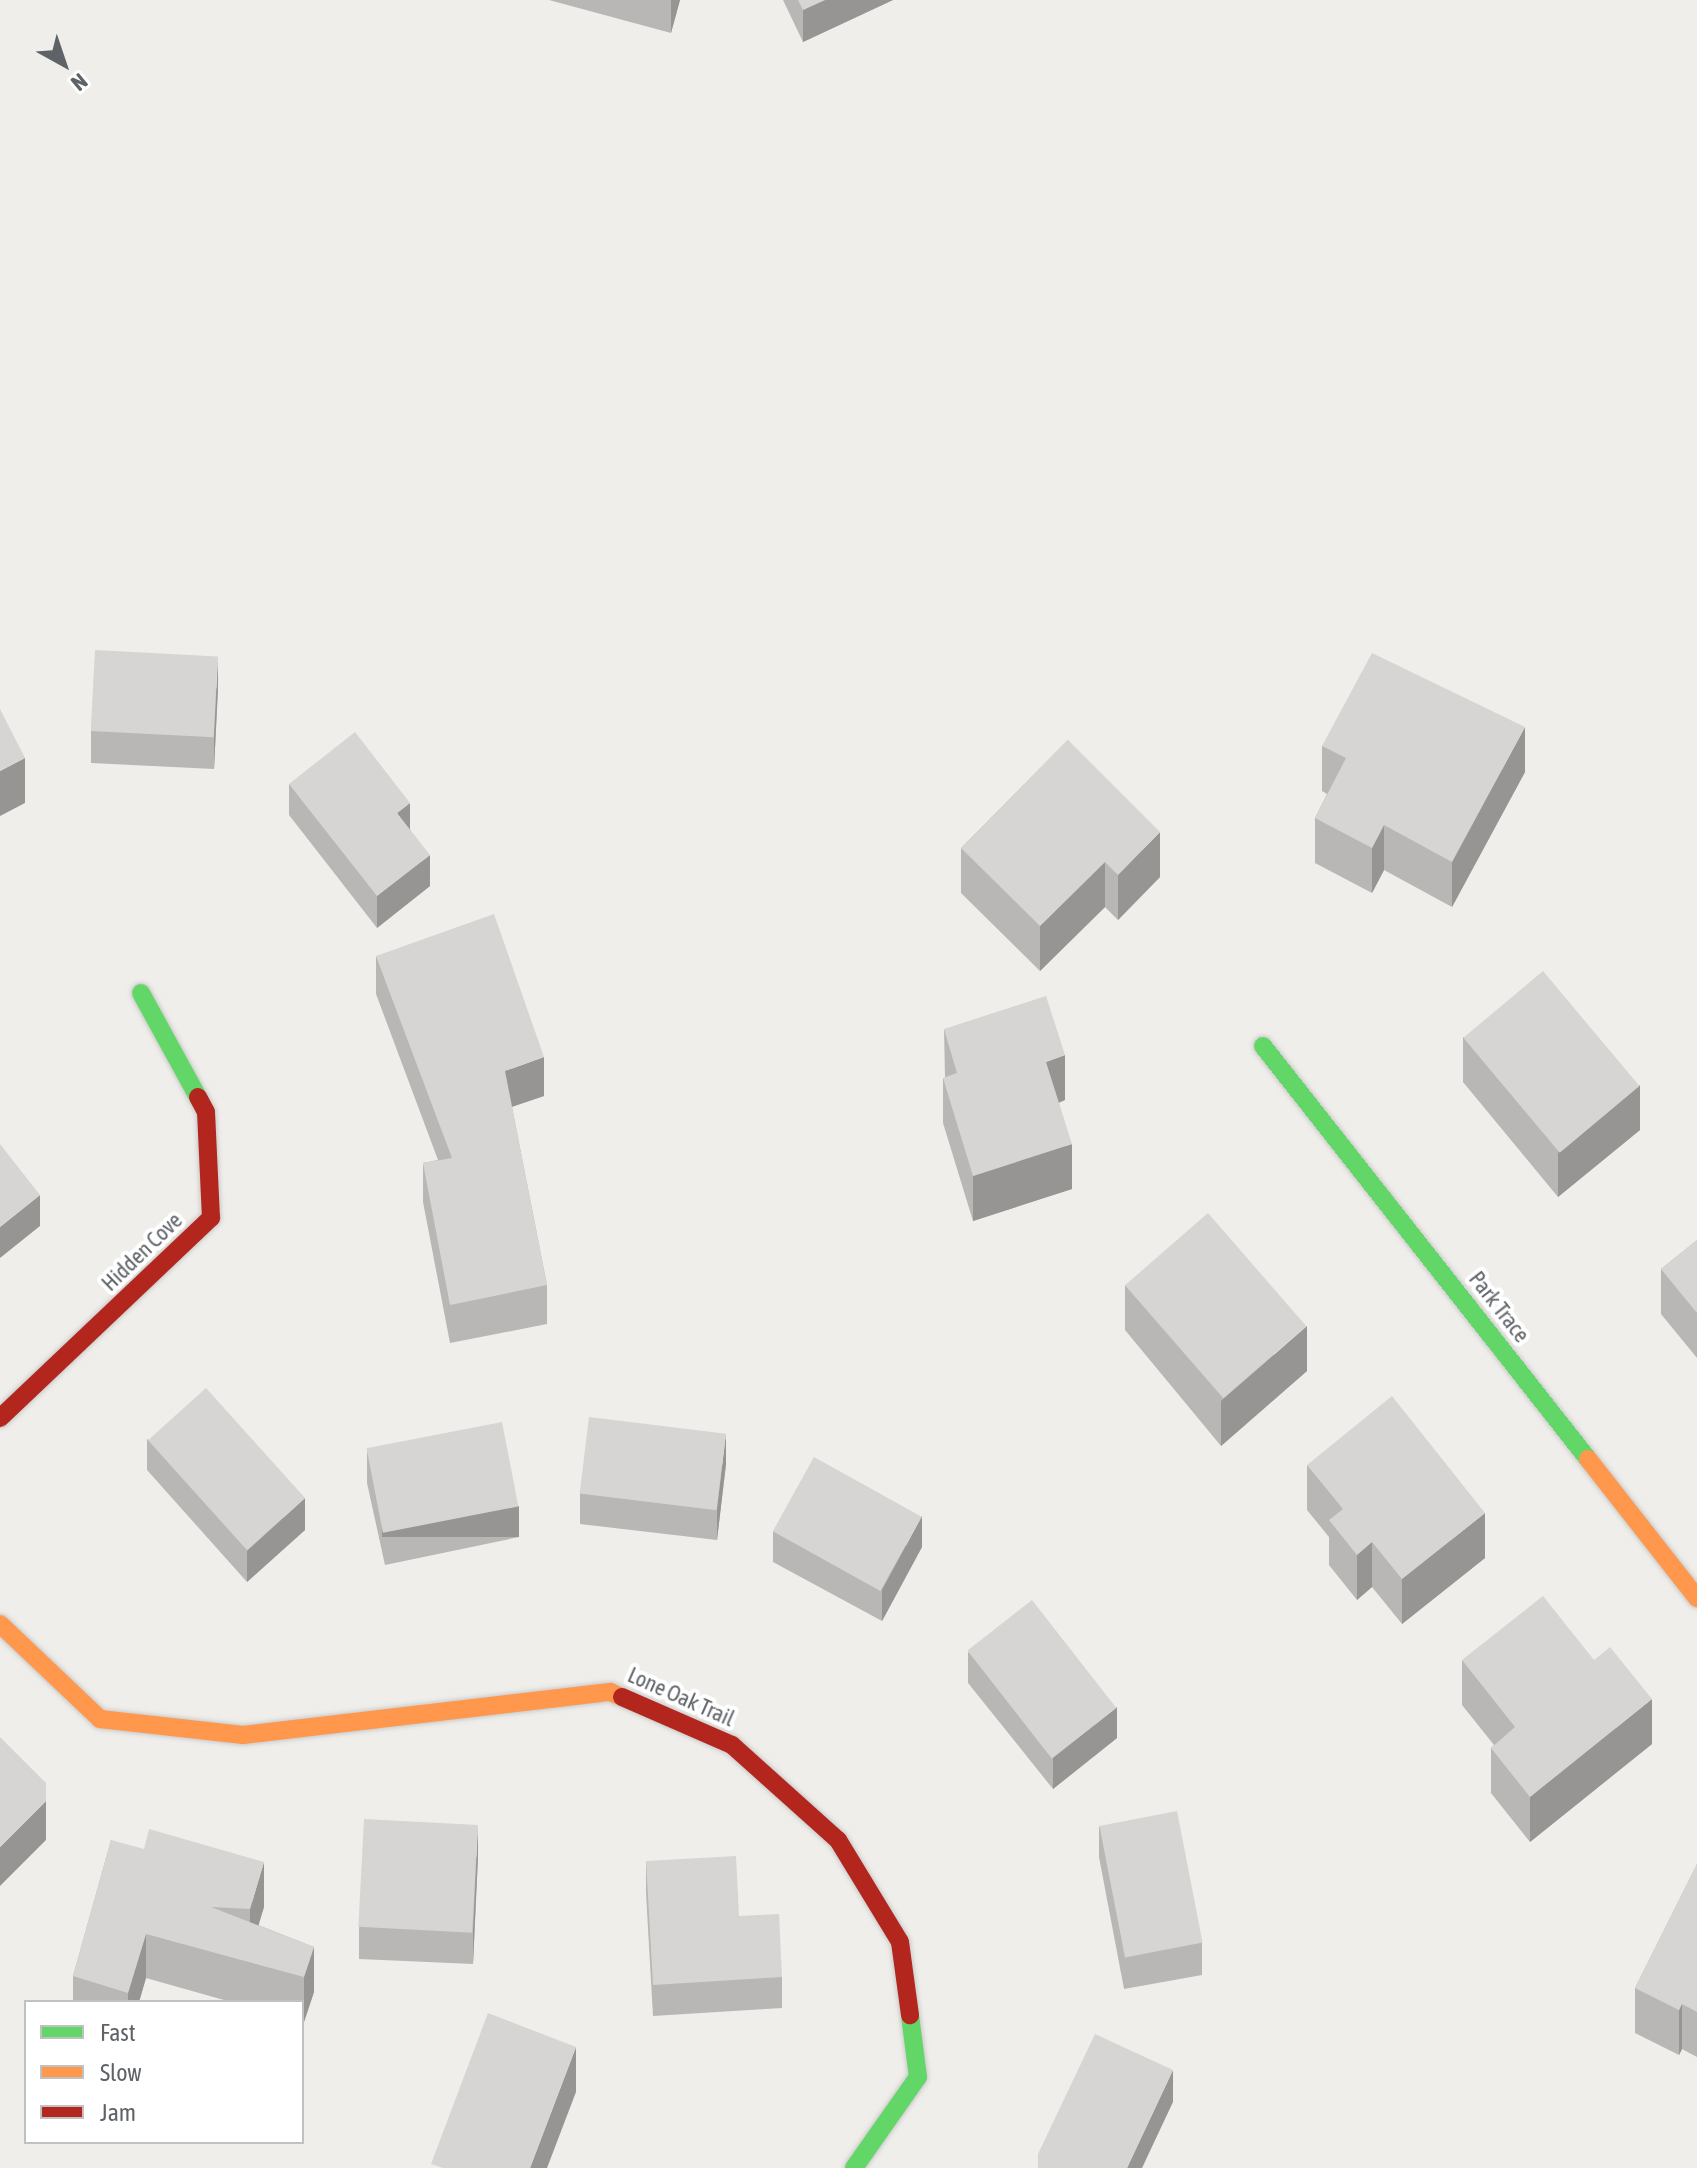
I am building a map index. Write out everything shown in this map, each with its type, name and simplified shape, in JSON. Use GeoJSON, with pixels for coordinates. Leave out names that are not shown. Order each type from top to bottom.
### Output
{"type":"FeatureCollection","features":[{"type":"Feature","properties":{"kind":"street","name":"Hidden Cove"},"geometry":{"type":"LineString","coordinates":[[0,1418],[211,1218],[206,1112],[141,993]]}},
{"type":"Feature","properties":{"kind":"street","name":"Park Trace"},"geometry":{"type":"LineString","coordinates":[[1263,1046],[1697,1598]]}},
{"type":"Feature","properties":{"kind":"street","name":"Lone Oak Trail"},"geometry":{"type":"LineString","coordinates":[[0,1624],[100,1719],[243,1735],[610,1692],[732,1745],[838,1840],[900,1942],[918,2077],[854,2168]]}},
{"type":"Feature","properties":{"kind":"building"},"geometry":{"type":"Polygon","coordinates":[[[798,0],[825,0],[803,10],[798,0]]]}},
{"type":"Feature","properties":{"kind":"building"},"geometry":{"type":"Polygon","coordinates":[[[95,650],[218,656],[214,737],[91,731],[95,650]]]}},
{"type":"Feature","properties":{"kind":"building"},"geometry":{"type":"Polygon","coordinates":[[[1372,653],[1525,727],[1452,862],[1384,825],[1372,848],[1315,818],[1346,758],[1322,746],[1372,653]]]}},
{"type":"Feature","properties":{"kind":"building"},"geometry":{"type":"Polygon","coordinates":[[[0,709],[25,758],[0,771],[0,709]]]}},
{"type":"Feature","properties":{"kind":"building"},"geometry":{"type":"Polygon","coordinates":[[[355,732],[410,803],[397,813],[430,855],[377,896],[289,784],[355,732]]]}},
{"type":"Feature","properties":{"kind":"building"},"geometry":{"type":"Polygon","coordinates":[[[1068,740],[1160,832],[1118,875],[1105,862],[1040,926],[961,848],[1068,740]]]}},
{"type":"Feature","properties":{"kind":"building"},"geometry":{"type":"Polygon","coordinates":[[[494,914],[544,1057],[505,1071],[547,1285],[450,1305],[423,1163],[452,1158],[376,956],[494,914]]]}},
{"type":"Feature","properties":{"kind":"building"},"geometry":{"type":"Polygon","coordinates":[[[1543,971],[1639,1086],[1560,1153],[1463,1038],[1543,971]]]}},
{"type":"Feature","properties":{"kind":"building"},"geometry":{"type":"Polygon","coordinates":[[[1046,996],[1065,1055],[1046,1062],[1072,1144],[973,1176],[943,1078],[957,1073],[944,1029],[1046,996]]]}},
{"type":"Feature","properties":{"kind":"building"},"geometry":{"type":"Polygon","coordinates":[[[0,1144],[40,1195],[0,1227],[0,1144]]]}},
{"type":"Feature","properties":{"kind":"building"},"geometry":{"type":"Polygon","coordinates":[[[1208,1213],[1306,1326],[1223,1398],[1125,1285],[1208,1213]]]}},
{"type":"Feature","properties":{"kind":"building"},"geometry":{"type":"Polygon","coordinates":[[[1697,1240],[1697,1313],[1661,1269],[1697,1240]]]}},
{"type":"Feature","properties":{"kind":"building"},"geometry":{"type":"Polygon","coordinates":[[[206,1388],[305,1498],[247,1550],[148,1440],[206,1388]]]}},
{"type":"Feature","properties":{"kind":"building"},"geometry":{"type":"Polygon","coordinates":[[[1392,1396],[1485,1513],[1402,1579],[1372,1542],[1357,1555],[1329,1520],[1343,1509],[1307,1465],[1392,1396]]]}},
{"type":"Feature","properties":{"kind":"building"},"geometry":{"type":"Polygon","coordinates":[[[589,1417],[726,1434],[717,1510],[580,1493],[589,1417]]]}},
{"type":"Feature","properties":{"kind":"building"},"geometry":{"type":"Polygon","coordinates":[[[502,1422],[518,1506],[383,1533],[367,1448],[502,1422]]]}},
{"type":"Feature","properties":{"kind":"building"},"geometry":{"type":"Polygon","coordinates":[[[814,1457],[922,1517],[880,1591],[773,1531],[814,1457]]]}},
{"type":"Feature","properties":{"kind":"building"},"geometry":{"type":"Polygon","coordinates":[[[1543,1596],[1594,1660],[1610,1647],[1652,1699],[1530,1797],[1491,1748],[1515,1727],[1462,1660],[1543,1596]]]}},
{"type":"Feature","properties":{"kind":"building"},"geometry":{"type":"Polygon","coordinates":[[[1032,1600],[1116,1708],[1052,1758],[967,1650],[1032,1600]]]}},
{"type":"Feature","properties":{"kind":"building"},"geometry":{"type":"Polygon","coordinates":[[[0,1737],[46,1783],[46,1801],[0,1847],[0,1737]]]}},
{"type":"Feature","properties":{"kind":"building"},"geometry":{"type":"Polygon","coordinates":[[[1177,1811],[1203,1943],[1125,1958],[1099,1826],[1177,1811]]]}},
{"type":"Feature","properties":{"kind":"building"},"geometry":{"type":"Polygon","coordinates":[[[364,1819],[478,1825],[472,1933],[358,1927],[364,1819]]]}},
{"type":"Feature","properties":{"kind":"building"},"geometry":{"type":"Polygon","coordinates":[[[149,1829],[264,1862],[250,1909],[211,1907],[314,1947],[304,1977],[146,1934],[128,1993],[73,1976],[111,1840],[144,1849],[149,1829]]]}},
{"type":"Feature","properties":{"kind":"building"},"geometry":{"type":"Polygon","coordinates":[[[736,1856],[739,1916],[779,1914],[782,1977],[653,1985],[646,1861],[736,1856]]]}},
{"type":"Feature","properties":{"kind":"building"},"geometry":{"type":"Polygon","coordinates":[[[1697,1864],[1697,2012],[1682,2004],[1679,2010],[1635,1988],[1697,1864]]]}},
{"type":"Feature","properties":{"kind":"building"},"geometry":{"type":"Polygon","coordinates":[[[488,2013],[576,2047],[530,2168],[443,2168],[431,2164],[488,2013]]]}},
{"type":"Feature","properties":{"kind":"building"},"geometry":{"type":"Polygon","coordinates":[[[1095,2034],[1173,2070],[1127,2168],[1038,2168],[1038,2154],[1095,2034]]]}},
{"type":"Feature","properties":{"kind":"traffic: fast"},"geometry":{"type":"LineString","coordinates":[[141,993],[198,1097]]}},
{"type":"Feature","properties":{"kind":"traffic: fast"},"geometry":{"type":"LineString","coordinates":[[1263,1046],[1588,1459]]}},
{"type":"Feature","properties":{"kind":"traffic: fast"},"geometry":{"type":"LineString","coordinates":[[854,2168],[918,2077],[910,2015]]}},
{"type":"Feature","properties":{"kind":"traffic: slow"},"geometry":{"type":"LineString","coordinates":[[1588,1459],[1697,1598]]}},
{"type":"Feature","properties":{"kind":"traffic: slow"},"geometry":{"type":"LineString","coordinates":[[0,1624],[100,1719],[243,1735],[610,1692],[622,1697]]}},
{"type":"Feature","properties":{"kind":"traffic: jam"},"geometry":{"type":"LineString","coordinates":[[0,1418],[211,1218],[206,1112],[198,1097]]}},
{"type":"Feature","properties":{"kind":"traffic: jam"},"geometry":{"type":"LineString","coordinates":[[622,1697],[732,1745],[838,1840],[900,1942],[910,2015]]}}]}
